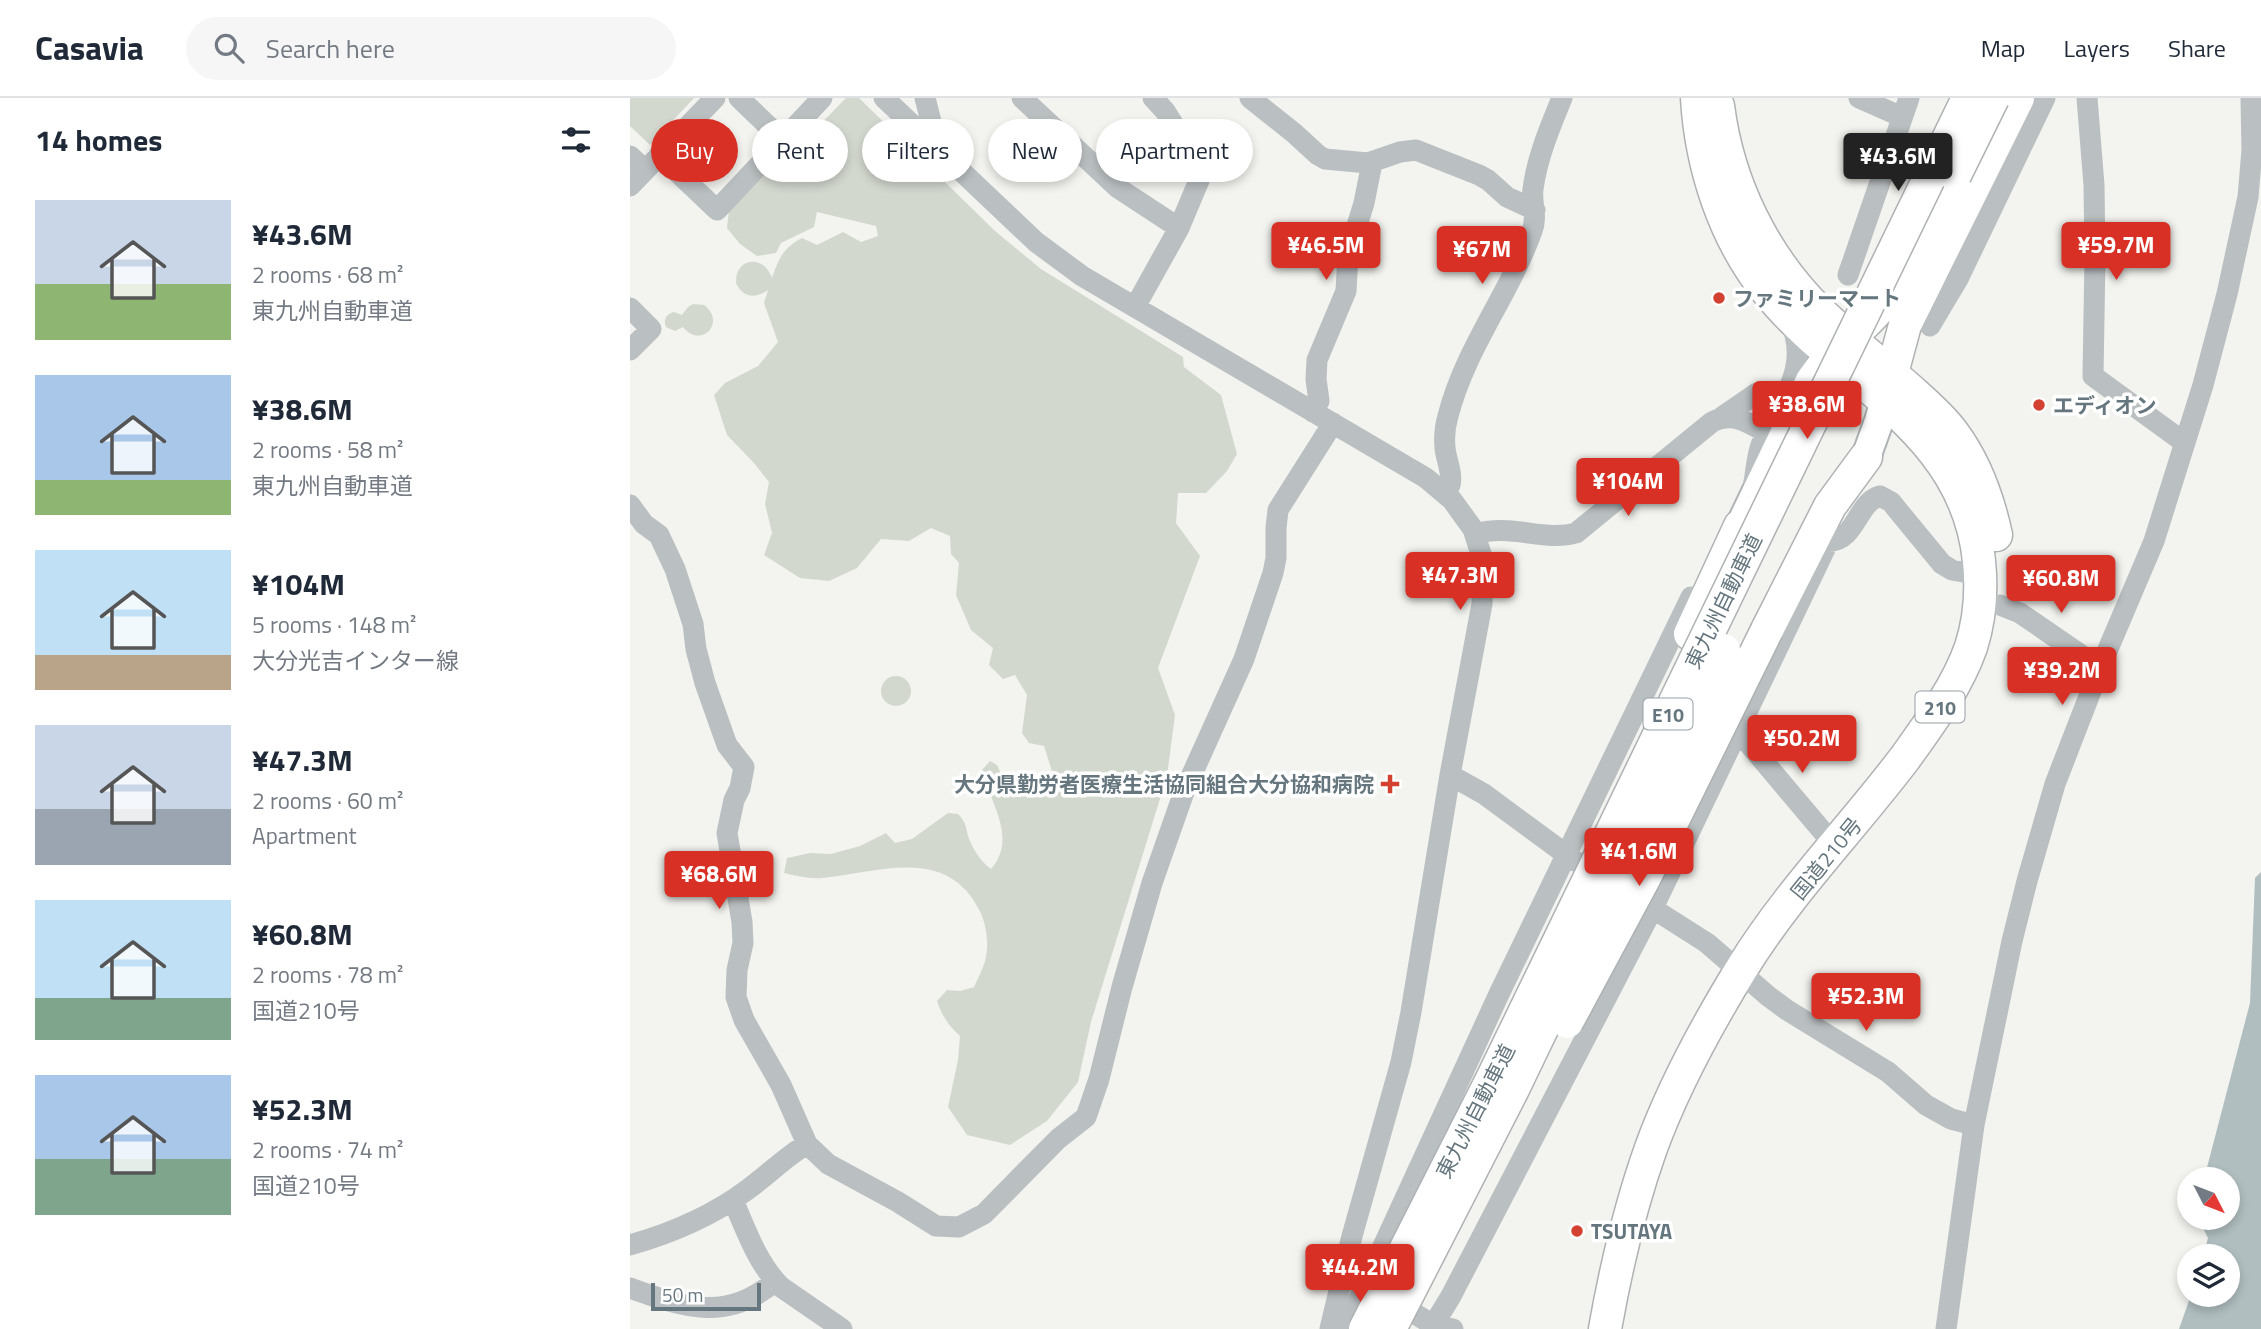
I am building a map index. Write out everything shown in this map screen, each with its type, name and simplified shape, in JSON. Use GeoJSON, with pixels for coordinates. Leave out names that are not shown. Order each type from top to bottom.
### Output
{"type":"FeatureCollection","features":[{"type":"Feature","properties":{"kind":"highway","name":"国道210号"},"geometry":{"type":"LineString","coordinates":[[1605,1329],[1625,1233],[1650,1150],[1680,1082],[1747,978],[1809,910],[1938,745],[1961,711],[1987,660],[2000,605],[1997,541],[1989,503],[1977,472],[1951,430],[1885,379],[1841,353],[1796,305],[1755,274],[1727,225],[1715,193],[1705,158],[1697,98]]}},
{"type":"Feature","properties":{"kind":"highway","name":"国道210号"},"geometry":{"type":"LineString","coordinates":[[1717,98],[1724,143],[1746,207],[1796,305]]}},
{"type":"Feature","properties":{"kind":"highway","name":"東九州自動車道"},"geometry":{"type":"LineString","coordinates":[[1364,1329],[1498,1066],[1968,98]]}},
{"type":"Feature","properties":{"kind":"highway"},"geometry":{"type":"LineString","coordinates":[[1841,353],[1894,288],[1908,263],[1980,98]]}},
{"type":"Feature","properties":{"kind":"highway","name":"東九州自動車道"},"geometry":{"type":"LineString","coordinates":[[1390,1329],[1513,1089],[1812,466],[1993,98]]}},
{"type":"Feature","properties":{"kind":"highway"},"geometry":{"type":"LineString","coordinates":[[1885,379],[1917,326],[2018,98]]}},
{"type":"Feature","properties":{"kind":"highway"},"geometry":{"type":"LineString","coordinates":[[1796,305],[1848,316],[1871,308],[1894,288]]}},
{"type":"Feature","properties":{"kind":"highway","name":"国道210号"},"geometry":{"type":"LineString","coordinates":[[1625,1329],[1642,1241],[1666,1161],[1768,930],[1919,738],[1964,665],[1978,621],[1980,575],[1975,532],[1968,508],[1947,468],[1919,432],[1885,379]]}},
{"type":"Feature","properties":{"kind":"highway"},"geometry":{"type":"LineString","coordinates":[[1400,1329],[1645,877],[1830,506],[1868,452]]}},
{"type":"Feature","properties":{"kind":"highway"},"geometry":{"type":"LineString","coordinates":[[1364,1329],[1477,1070],[1575,865],[1634,752],[1746,512]]}},
{"type":"Feature","properties":{"kind":"main road"},"geometry":{"type":"LineString","coordinates":[[1746,512],[1810,380],[1841,353]]}},
{"type":"Feature","properties":{"kind":"main road"},"geometry":{"type":"LineString","coordinates":[[1868,452],[1885,379]]}},
{"type":"Feature","properties":{"kind":"street"},"geometry":{"type":"LineString","coordinates":[[630,186],[645,160],[715,98]]}},
{"type":"Feature","properties":{"kind":"street"},"geometry":{"type":"LineString","coordinates":[[739,98],[761,119]]}},
{"type":"Feature","properties":{"kind":"street"},"geometry":{"type":"LineString","coordinates":[[802,119],[822,98]]}},
{"type":"Feature","properties":{"kind":"street"},"geometry":{"type":"LineString","coordinates":[[884,98],[906,119]]}},
{"type":"Feature","properties":{"kind":"street"},"geometry":{"type":"LineString","coordinates":[[925,98],[930,119]]}},
{"type":"Feature","properties":{"kind":"street"},"geometry":{"type":"LineString","coordinates":[[1022,98],[1118,188],[1179,228]]}},
{"type":"Feature","properties":{"kind":"street"},"geometry":{"type":"LineString","coordinates":[[1135,307],[1179,228],[1203,171],[1165,111],[1153,98]]}},
{"type":"Feature","properties":{"kind":"street"},"geometry":{"type":"LineString","coordinates":[[1250,98],[1325,159],[1372,163],[1400,152],[1416,150],[1479,175],[1507,197],[1535,210]]}},
{"type":"Feature","properties":{"kind":"street"},"geometry":{"type":"LineString","coordinates":[[1445,494],[1451,482],[1445,447],[1448,415],[1475,345],[1528,243],[1536,220],[1533,185],[1551,122],[1562,98]]}},
{"type":"Feature","properties":{"kind":"street"},"geometry":{"type":"LineString","coordinates":[[1848,275],[1906,108],[1859,98]]}},
{"type":"Feature","properties":{"kind":"street"},"geometry":{"type":"LineString","coordinates":[[1917,326],[1958,279],[2045,98]]}},
{"type":"Feature","properties":{"kind":"street"},"geometry":{"type":"LineString","coordinates":[[2087,98],[2094,185],[2093,376],[2185,443]]}},
{"type":"Feature","properties":{"kind":"street"},"geometry":{"type":"LineString","coordinates":[[1946,1329],[1974,1125],[1994,1020],[2027,881],[2055,784],[2154,541],[2216,339],[2243,225],[2251,173],[2251,98]]}},
{"type":"Feature","properties":{"kind":"street"},"geometry":{"type":"LineString","coordinates":[[645,160],[717,210],[752,173]]}},
{"type":"Feature","properties":{"kind":"street"},"geometry":{"type":"LineString","coordinates":[[1313,412],[1320,401],[1316,379],[1317,360],[1346,291],[1348,255],[1364,203],[1372,163]]}},
{"type":"Feature","properties":{"kind":"street"},"geometry":{"type":"LineString","coordinates":[[973,182],[1036,242],[1082,276],[1426,478],[1467,518],[1475,534],[1483,560],[1482,604],[1450,775],[1411,1012],[1401,1062],[1352,1236],[1330,1329]]}},
{"type":"Feature","properties":{"kind":"street"},"geometry":{"type":"LineString","coordinates":[[1345,1329],[1564,855],[1717,541],[1746,512],[1759,449],[1798,360],[1796,305]]}},
{"type":"Feature","properties":{"kind":"street"},"geometry":{"type":"LineString","coordinates":[[630,309],[651,329],[630,350]]}},
{"type":"Feature","properties":{"kind":"street"},"geometry":{"type":"LineString","coordinates":[[1475,534],[1508,529],[1561,536],[1576,533],[1712,422],[1757,393]]}},
{"type":"Feature","properties":{"kind":"street"},"geometry":{"type":"LineString","coordinates":[[1722,417],[1735,418],[1766,432]]}},
{"type":"Feature","properties":{"kind":"street"},"geometry":{"type":"LineString","coordinates":[[630,505],[644,524],[659,535],[675,569],[693,624],[705,683],[727,745],[744,767],[727,833],[743,922],[736,996],[744,1020],[781,1085],[807,1144],[828,1164],[936,1226],[959,1227],[984,1214],[1058,1139],[1086,1117],[1099,1079],[1152,883],[1184,792],[1244,659],[1273,573],[1278,510],[1333,423]]}},
{"type":"Feature","properties":{"kind":"street"},"geometry":{"type":"LineString","coordinates":[[1352,1236],[1356,1264],[1367,1283],[1439,1328],[1451,1296],[1653,908],[1829,541],[1868,452],[1879,439],[1900,434],[1911,436],[1935,451]]}},
{"type":"Feature","properties":{"kind":"street"},"geometry":{"type":"LineString","coordinates":[[1829,541],[1842,538],[1866,504],[1880,496],[1891,502],[1942,564],[1952,570],[1980,575]]}},
{"type":"Feature","properties":{"kind":"street"},"geometry":{"type":"LineString","coordinates":[[2000,605],[2020,613],[2100,668]]}},
{"type":"Feature","properties":{"kind":"street"},"geometry":{"type":"LineString","coordinates":[[1738,731],[1835,846]]}},
{"type":"Feature","properties":{"kind":"street"},"geometry":{"type":"LineString","coordinates":[[1450,775],[1484,794],[1564,855],[1707,943],[1787,1010],[1888,1072],[1934,1110],[1951,1119],[1974,1125]]}},
{"type":"Feature","properties":{"kind":"street"},"geometry":{"type":"LineString","coordinates":[[630,1245],[686,1225],[733,1200],[807,1144]]}},
{"type":"Feature","properties":{"kind":"street"},"geometry":{"type":"LineString","coordinates":[[733,1200],[760,1259],[775,1281],[842,1329]]}},
{"type":"Feature","properties":{"kind":"street"},"geometry":{"type":"LineString","coordinates":[[630,1288],[701,1309],[745,1301],[762,1293],[775,1281]]}},
{"type":"Feature","properties":{"kind":"shaded area"},"geometry":{"type":"Polygon","coordinates":[[[630,98],[694,98],[674,119],[651,119],[650,145],[630,126],[630,98]]]}},
{"type":"Feature","properties":{"kind":"shaded area"},"geometry":{"type":"Polygon","coordinates":[[[846,98],[859,98],[880,119],[862,119],[862,182],[945,182],[995,231],[1041,269],[1183,357],[1184,367],[1221,395],[1237,454],[1227,471],[1206,493],[1178,493],[1176,523],[1200,556],[1158,668],[1175,715],[1167,776],[1091,1022],[1078,1082],[1047,1121],[1010,1145],[967,1135],[948,1107],[960,1036],[946,1020],[937,1001],[947,990],[960,991],[974,987],[987,951],[983,918],[963,887],[928,869],[886,869],[822,878],[784,873],[787,858],[810,853],[831,854],[860,846],[886,833],[895,843],[912,839],[948,813],[958,814],[965,824],[974,849],[991,869],[999,857],[1002,833],[982,770],[990,761],[997,765],[1005,783],[1018,797],[1056,784],[1044,746],[1029,743],[1022,733],[1027,695],[1015,675],[1003,679],[989,665],[993,648],[971,630],[956,595],[959,563],[951,554],[950,536],[931,528],[909,541],[881,539],[857,568],[829,581],[800,578],[764,555],[772,533],[765,504],[769,482],[727,435],[714,395],[725,383],[758,366],[778,342],[764,303],[768,290],[754,296],[742,292],[736,283],[737,274],[745,264],[757,262],[768,270],[772,278],[783,254],[802,238],[817,245],[843,232],[861,242],[878,236],[876,226],[817,212],[814,227],[781,243],[776,253],[757,256],[740,244],[727,228],[729,210],[756,182],[848,182],[848,119],[825,119],[846,98]]]}},
{"type":"Feature","properties":{"kind":"shaded area"},"geometry":{"type":"Polygon","coordinates":[[[693,304],[704,305],[710,312],[713,319],[709,331],[697,336],[683,327],[675,331],[666,327],[665,320],[669,314],[674,312],[682,315],[693,304]]]}},
{"type":"Feature","properties":{"kind":"shaded area"},"geometry":{"type":"Polygon","coordinates":[[[896,676],[907,680],[911,691],[907,702],[896,706],[885,702],[881,691],[885,680],[896,676]]]}},
{"type":"Feature","properties":{"kind":"shaded area"},"geometry":{"type":"Polygon","coordinates":[[[2261,872],[2261,1329],[2179,1329],[2187,1307],[2240,1307],[2240,1244],[2206,1244],[2208,1238],[2204,1230],[2240,1230],[2240,1167],[2207,1167],[2250,1003],[2255,878],[2261,872]]]}},
{"type":"Feature","properties":{"kind":"place","name":"ファミリーマート"},"geometry":{"type":"Point","coordinates":[1719,298]}},
{"type":"Feature","properties":{"kind":"place","name":"エディオン"},"geometry":{"type":"Point","coordinates":[2039,405]}},
{"type":"Feature","properties":{"kind":"place","name":"大分県勤労者医療生活協同組合大分協和病院"},"geometry":{"type":"Point","coordinates":[1390,784]}},
{"type":"Feature","properties":{"kind":"place","name":"TSUTAYA"},"geometry":{"type":"Point","coordinates":[1577,1231]}}]}
